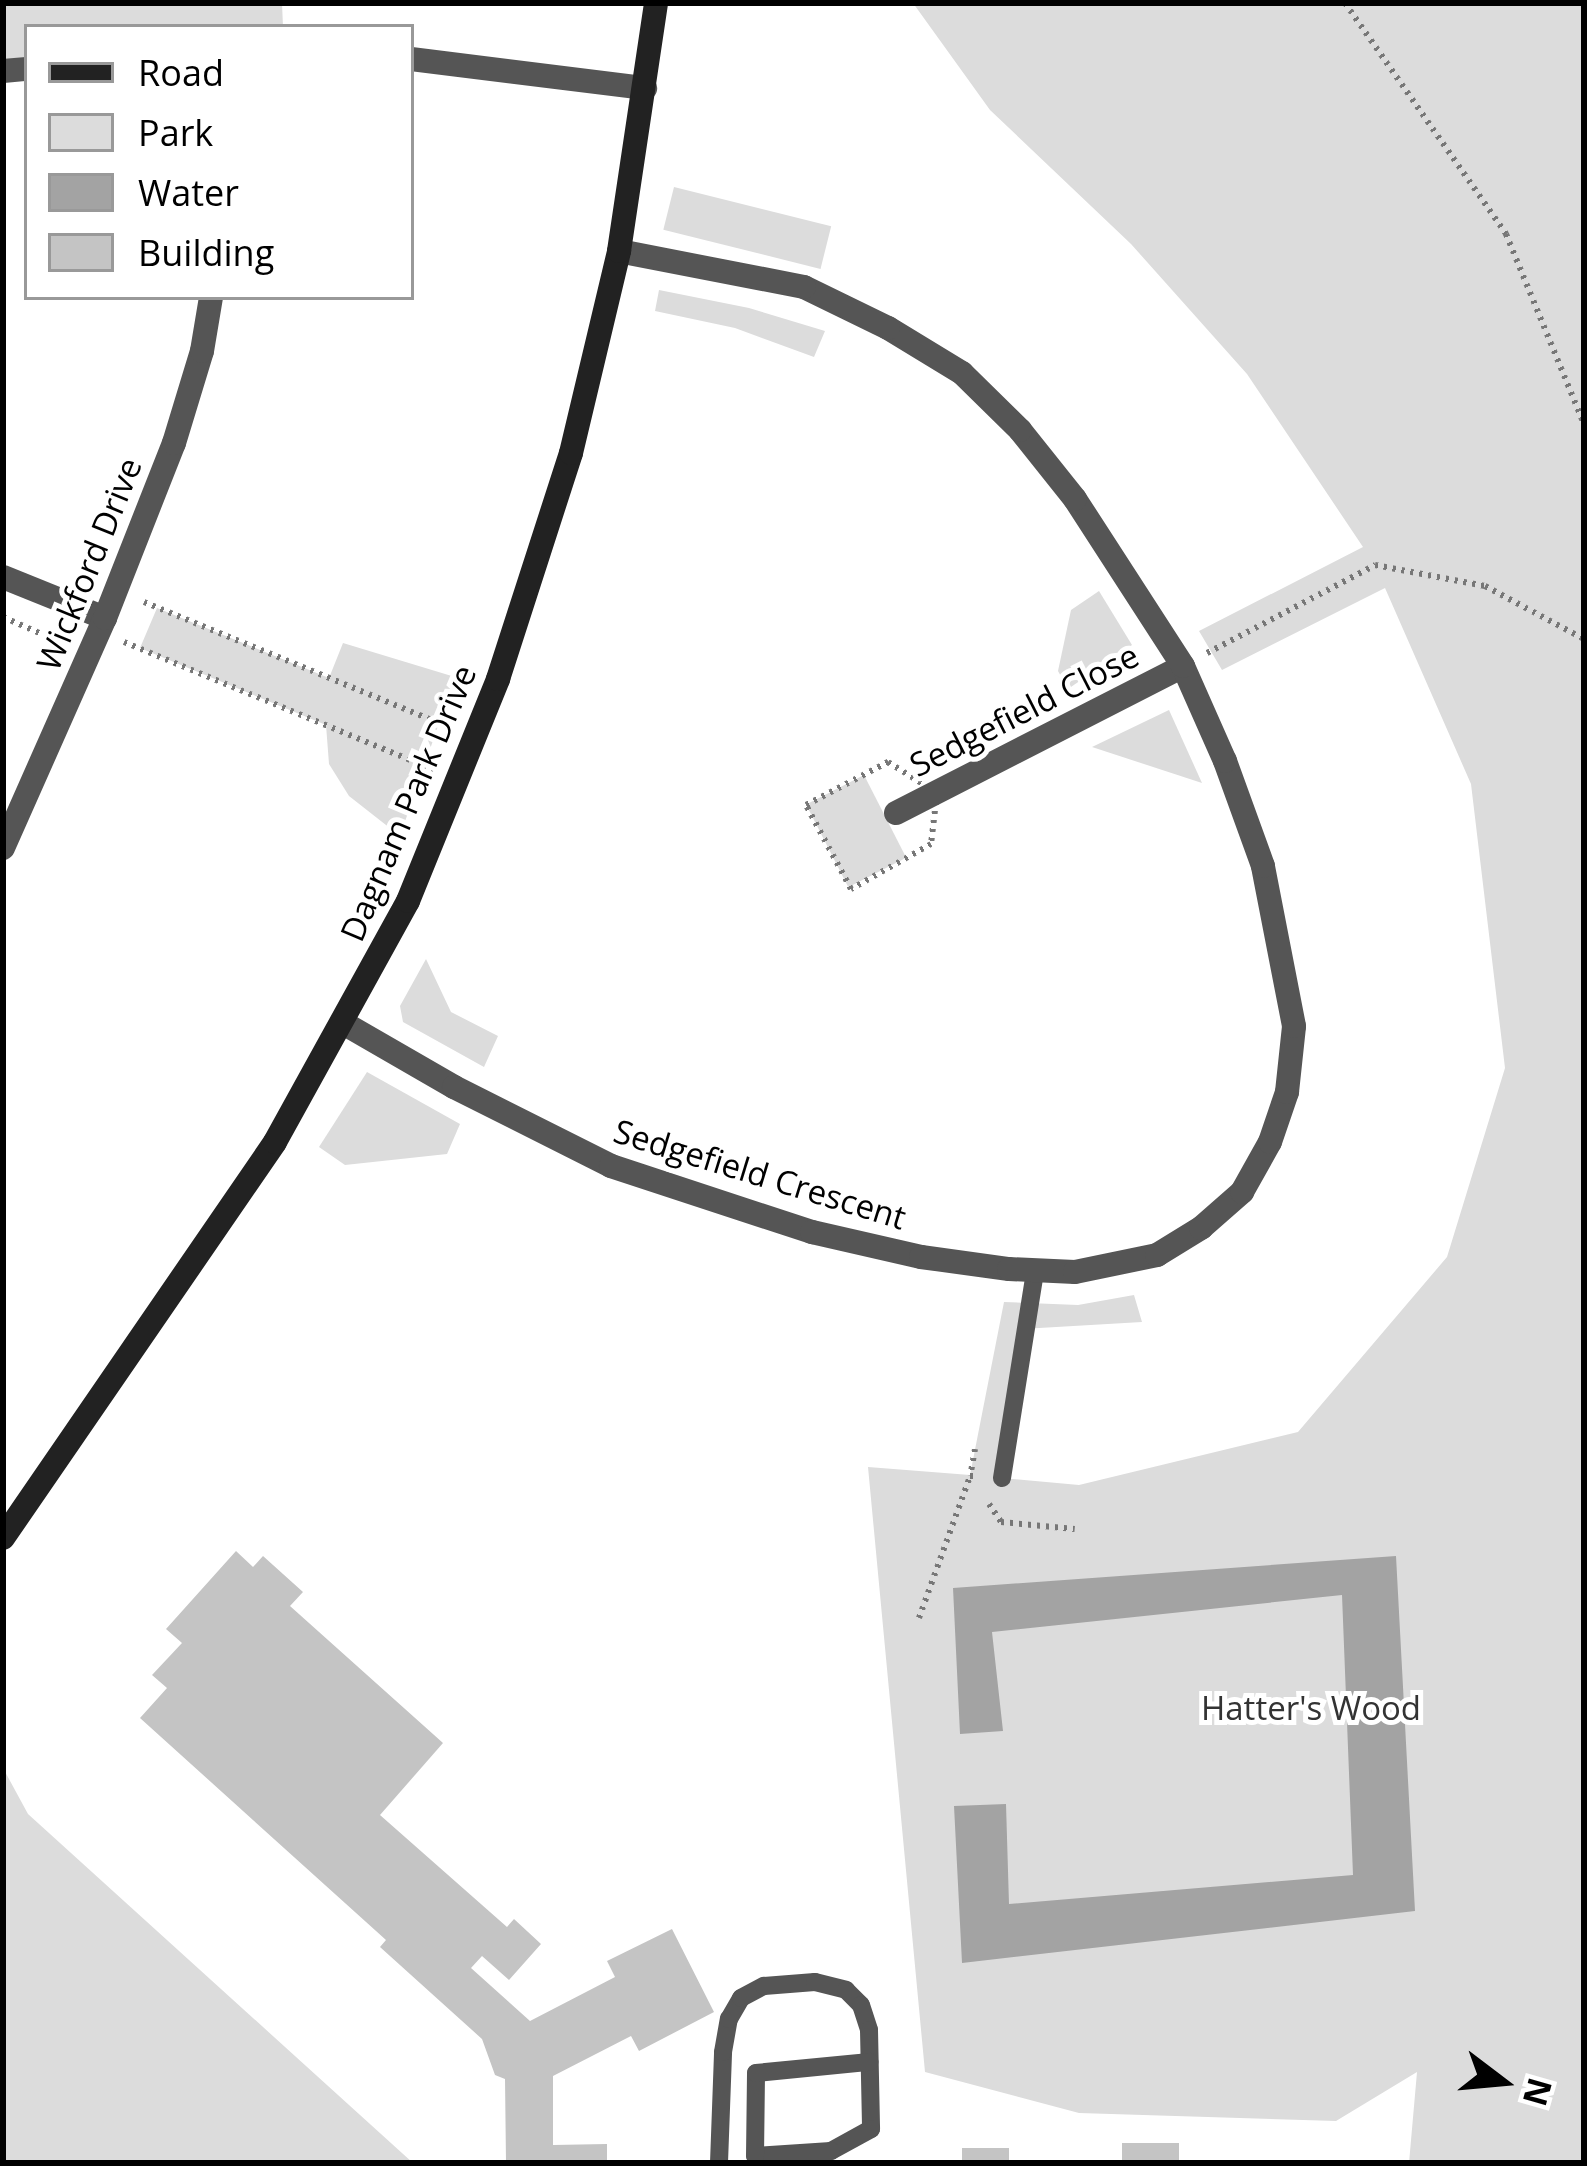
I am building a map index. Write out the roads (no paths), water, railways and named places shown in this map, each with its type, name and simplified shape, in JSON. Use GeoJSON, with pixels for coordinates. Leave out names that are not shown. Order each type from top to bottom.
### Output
{"type":"FeatureCollection","features":[{"type":"Feature","properties":{"kind":"street","name":"Dagnam Park Drive"},"geometry":{"type":"LineString","coordinates":[[3,1538],[198,1259],[345,1024],[408,901],[474,737],[565,476],[619,251],[656,3]]}},
{"type":"Feature","properties":{"kind":"street"},"geometry":{"type":"LineString","coordinates":[[414,59],[645,88]]}},
{"type":"Feature","properties":{"kind":"street","name":"Sedgefield Crescent"},"geometry":{"type":"LineString","coordinates":[[345,1024],[527,1126],[662,1184],[812,1232],[899,1252],[1035,1272],[1113,1267],[1157,1255],[1201,1228],[1242,1192],[1270,1142],[1287,1093],[1294,1026],[1263,866],[1225,761],[1183,666],[1075,499],[1019,430],[962,373],[888,328],[804,287],[619,251]]}},
{"type":"Feature","properties":{"kind":"street","name":"Wickford Drive"},"geometry":{"type":"LineString","coordinates":[[3,848],[98,635],[174,443],[202,351],[210,300]]}},
{"type":"Feature","properties":{"kind":"street"},"geometry":{"type":"LineString","coordinates":[[3,577],[98,635]]}},
{"type":"Feature","properties":{"kind":"street","name":"Sedgefield Close"},"geometry":{"type":"LineString","coordinates":[[896,813],[1183,666]]}},
{"type":"Feature","properties":{"kind":"lane"},"geometry":{"type":"LineString","coordinates":[[1002,1478],[1035,1272]]}},
{"type":"Feature","properties":{"kind":"lane"},"geometry":{"type":"LineString","coordinates":[[719,2163],[722,2052],[729,2019],[741,1998],[764,1986],[815,1982],[846,1990],[861,2005],[869,2030],[871,2129],[830,2151],[755,2156],[756,2073],[869,2062]]}},
{"type":"Feature","properties":{"kind":"water"},"geometry":{"type":"Polygon","coordinates":[[[1396,1556],[1415,1911],[962,1963],[954,1806],[1006,1804],[1009,1904],[1353,1875],[1342,1595],[992,1632],[1003,1731],[960,1734],[953,1588],[1396,1556]]]}},
{"type":"Feature","properties":{"kind":"park label","name":"Hatter's Wood"},"geometry":{"type":"Point","coordinates":[1311,1708]}}]}
